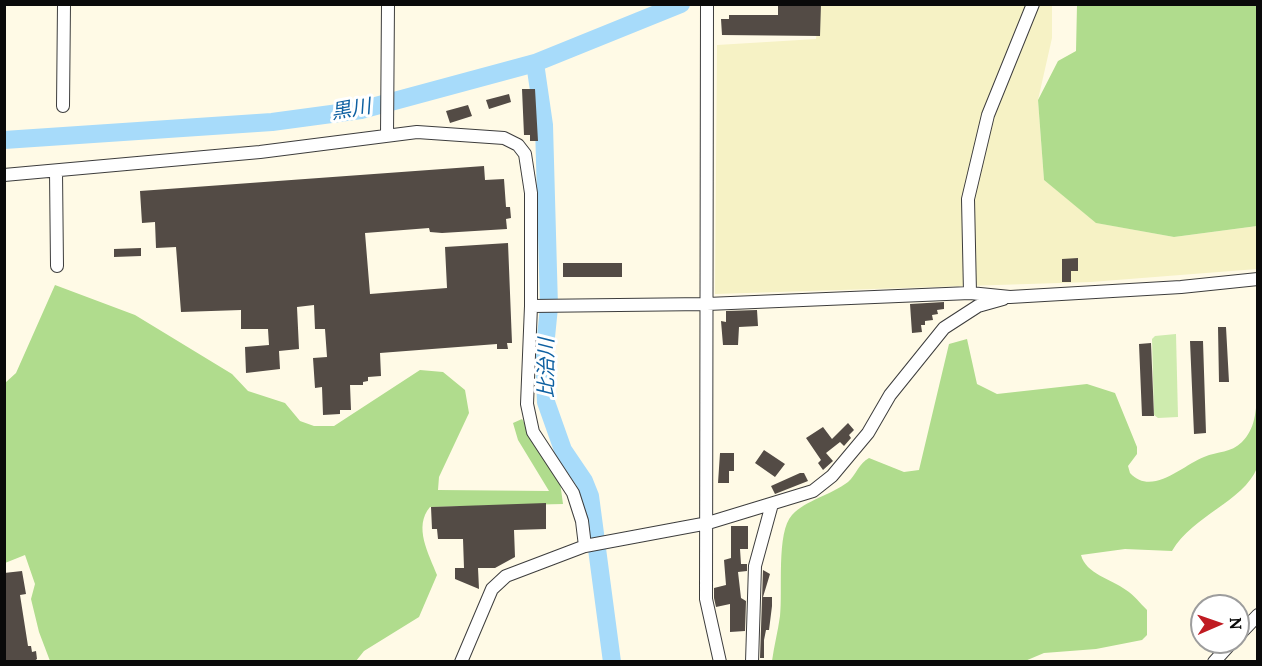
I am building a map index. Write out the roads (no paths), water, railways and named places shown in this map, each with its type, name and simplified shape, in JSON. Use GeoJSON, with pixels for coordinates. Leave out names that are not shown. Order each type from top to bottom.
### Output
{"type":"FeatureCollection","features":[{"type":"Feature","properties":{"kind":"street"},"geometry":{"type":"LineString","coordinates":[[63,106],[64,4]]}},
{"type":"Feature","properties":{"kind":"street"},"geometry":{"type":"LineString","coordinates":[[387,132],[388,4]]}},
{"type":"Feature","properties":{"kind":"street"},"geometry":{"type":"LineString","coordinates":[[970,293],[968,199],[988,116],[1033,4]]}},
{"type":"Feature","properties":{"kind":"street"},"geometry":{"type":"LineString","coordinates":[[707,10],[708,523],[706,599],[720,662]]}},
{"type":"Feature","properties":{"kind":"street"},"geometry":{"type":"LineString","coordinates":[[4,175],[260,152],[387,132],[504,138],[518,145],[525,154],[531,193],[531,306],[527,404],[533,432],[573,493],[582,521],[585,546]]}},
{"type":"Feature","properties":{"kind":"street"},"geometry":{"type":"LineString","coordinates":[[56,172],[57,266]]}},
{"type":"Feature","properties":{"kind":"street"},"geometry":{"type":"LineString","coordinates":[[531,306],[707,303],[970,293],[1010,297],[1181,287],[1257,279]]}},
{"type":"Feature","properties":{"kind":"street"},"geometry":{"type":"LineString","coordinates":[[461,662],[492,589],[506,576],[585,546],[708,523],[813,491],[832,476],[868,433],[890,395],[944,328],[978,306],[1010,297]]}},
{"type":"Feature","properties":{"kind":"street"},"geometry":{"type":"LineString","coordinates":[[752,662],[755,566],[772,504]]}},
{"type":"Feature","properties":{"kind":"waterway","name":"黒川"},"geometry":{"type":"LineString","coordinates":[[4,140],[272,122],[361,110],[535,63],[681,4]]}},
{"type":"Feature","properties":{"kind":"waterway","name":"比治川"},"geometry":{"type":"LineString","coordinates":[[535,63],[544,125],[549,307],[544,357],[546,402],[563,450],[584,481],[590,496],[612,662]]}}]}
